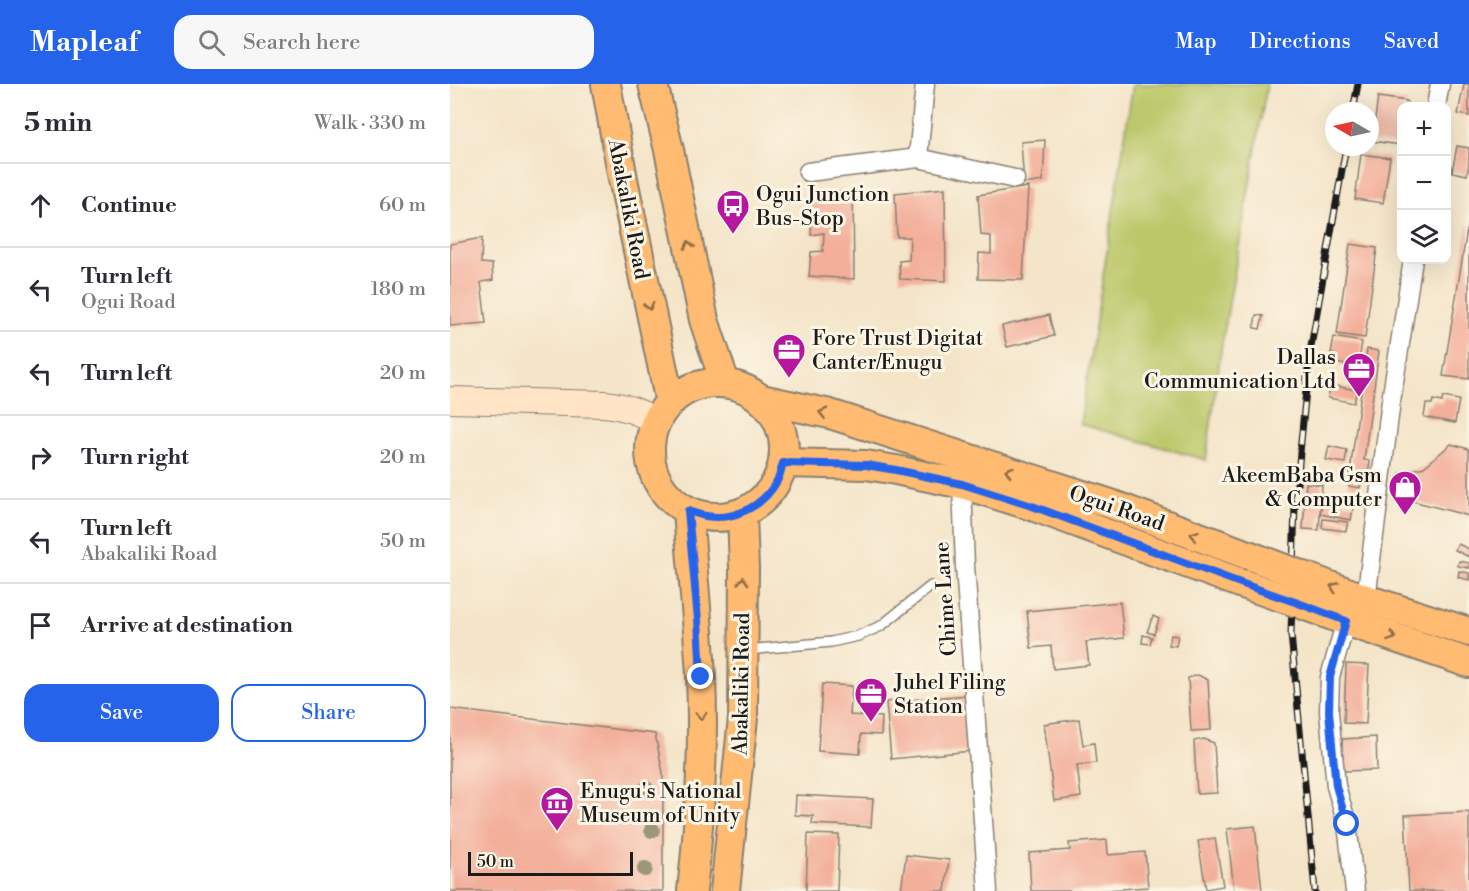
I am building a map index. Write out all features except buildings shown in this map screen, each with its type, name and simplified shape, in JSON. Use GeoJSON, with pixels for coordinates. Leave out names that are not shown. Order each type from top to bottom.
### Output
{"type":"FeatureCollection","features":[{"type":"Feature","properties":{"kind":"main road","name":"Abakaliki Road"},"geometry":{"type":"LineString","coordinates":[[606,84],[664,412]]}},
{"type":"Feature","properties":{"kind":"main road"},"geometry":{"type":"LineString","coordinates":[[653,84],[704,320],[724,383]]}},
{"type":"Feature","properties":{"kind":"main road"},"geometry":{"type":"LineString","coordinates":[[724,383],[750,391],[771,409],[783,435],[784,449],[778,479],[769,493],[756,505],[742,513],[715,517],[688,511],[674,502],[663,490],[655,476],[651,460],[651,444],[654,428],[664,412],[686,391],[705,384],[724,383]]}},
{"type":"Feature","properties":{"kind":"main road","name":"Ogui Road"},"geometry":{"type":"LineString","coordinates":[[761,399],[830,414],[1075,492],[1248,555],[1346,621],[1469,663]]}},
{"type":"Feature","properties":{"kind":"main road","name":"Ogui Road"},"geometry":{"type":"LineString","coordinates":[[783,463],[866,465],[962,484],[1035,507],[1243,584],[1293,587],[1366,599],[1469,632]]}},
{"type":"Feature","properties":{"kind":"main road","name":"Abakaliki Road"},"geometry":{"type":"LineString","coordinates":[[688,511],[698,620],[702,742],[700,802],[692,891]]}},
{"type":"Feature","properties":{"kind":"main road","name":"Abakaliki Road"},"geometry":{"type":"LineString","coordinates":[[725,891],[743,718],[742,513]]}},
{"type":"Feature","properties":{"kind":"main road"},"geometry":{"type":"LineString","coordinates":[[700,802],[735,810]]}},
{"type":"Feature","properties":{"kind":"street"},"geometry":{"type":"LineString","coordinates":[[918,158],[925,84]]}},
{"type":"Feature","properties":{"kind":"street"},"geometry":{"type":"LineString","coordinates":[[1437,102],[1440,84]]}},
{"type":"Feature","properties":{"kind":"street"},"geometry":{"type":"LineString","coordinates":[[808,172],[918,158],[1015,180]]}},
{"type":"Feature","properties":{"kind":"street"},"geometry":{"type":"LineString","coordinates":[[1366,599],[1391,401],[1412,264]]}},
{"type":"Feature","properties":{"kind":"street"},"geometry":{"type":"LineString","coordinates":[[450,400],[622,406],[634,410],[664,412]]}},
{"type":"Feature","properties":{"kind":"street","name":"Chime Lane"},"geometry":{"type":"LineString","coordinates":[[962,484],[964,566],[988,891]]}},
{"type":"Feature","properties":{"kind":"street"},"geometry":{"type":"LineString","coordinates":[[1346,621],[1330,677],[1329,712],[1336,786],[1347,824],[1355,891]]}},
{"type":"Feature","properties":{"kind":"lane"},"geometry":{"type":"LineString","coordinates":[[743,650],[831,642],[858,636],[881,626],[931,586]]}},
{"type":"Feature","properties":{"kind":"green space"},"geometry":{"type":"Polygon","coordinates":[[[1133,84],[1267,84],[1222,344],[1206,460],[1080,424],[1133,84]]]}},
{"type":"Feature","properties":{"kind":"railway"},"geometry":{"type":"LineString","coordinates":[[1355,102],[1358,84]]}},
{"type":"Feature","properties":{"kind":"railway"},"geometry":{"type":"LineString","coordinates":[[1315,891],[1291,634],[1295,505],[1309,358],[1344,156]]}},
{"type":"Feature","properties":{"kind":"place","name":"Ogui Junction Bus-Stop"},"geometry":{"type":"Point","coordinates":[733,235]}},
{"type":"Feature","properties":{"kind":"place","name":"Fore Trust Digitat Canter/Enugu"},"geometry":{"type":"Point","coordinates":[789,379]}},
{"type":"Feature","properties":{"kind":"place","name":"Dallas Communication Ltd"},"geometry":{"type":"Point","coordinates":[1359,398]}},
{"type":"Feature","properties":{"kind":"place","name":"AkeemBaba Gsm & Computer"},"geometry":{"type":"Point","coordinates":[1405,516]}},
{"type":"Feature","properties":{"kind":"place","name":"Juhel Filing Station"},"geometry":{"type":"Point","coordinates":[871,723]}},
{"type":"Feature","properties":{"kind":"place","name":"Enugu's National Museum of Unity"},"geometry":{"type":"Point","coordinates":[557,832]}},
{"type":"Feature","properties":{"kind":"route"},"geometry":{"type":"LineString","coordinates":[[701,677],[688,511],[706,516],[724,517],[742,513],[756,505],[769,493],[778,479],[783,463],[866,465],[962,484],[1035,507],[1346,621],[1330,677],[1329,712],[1336,786],[1347,824]]}}]}
